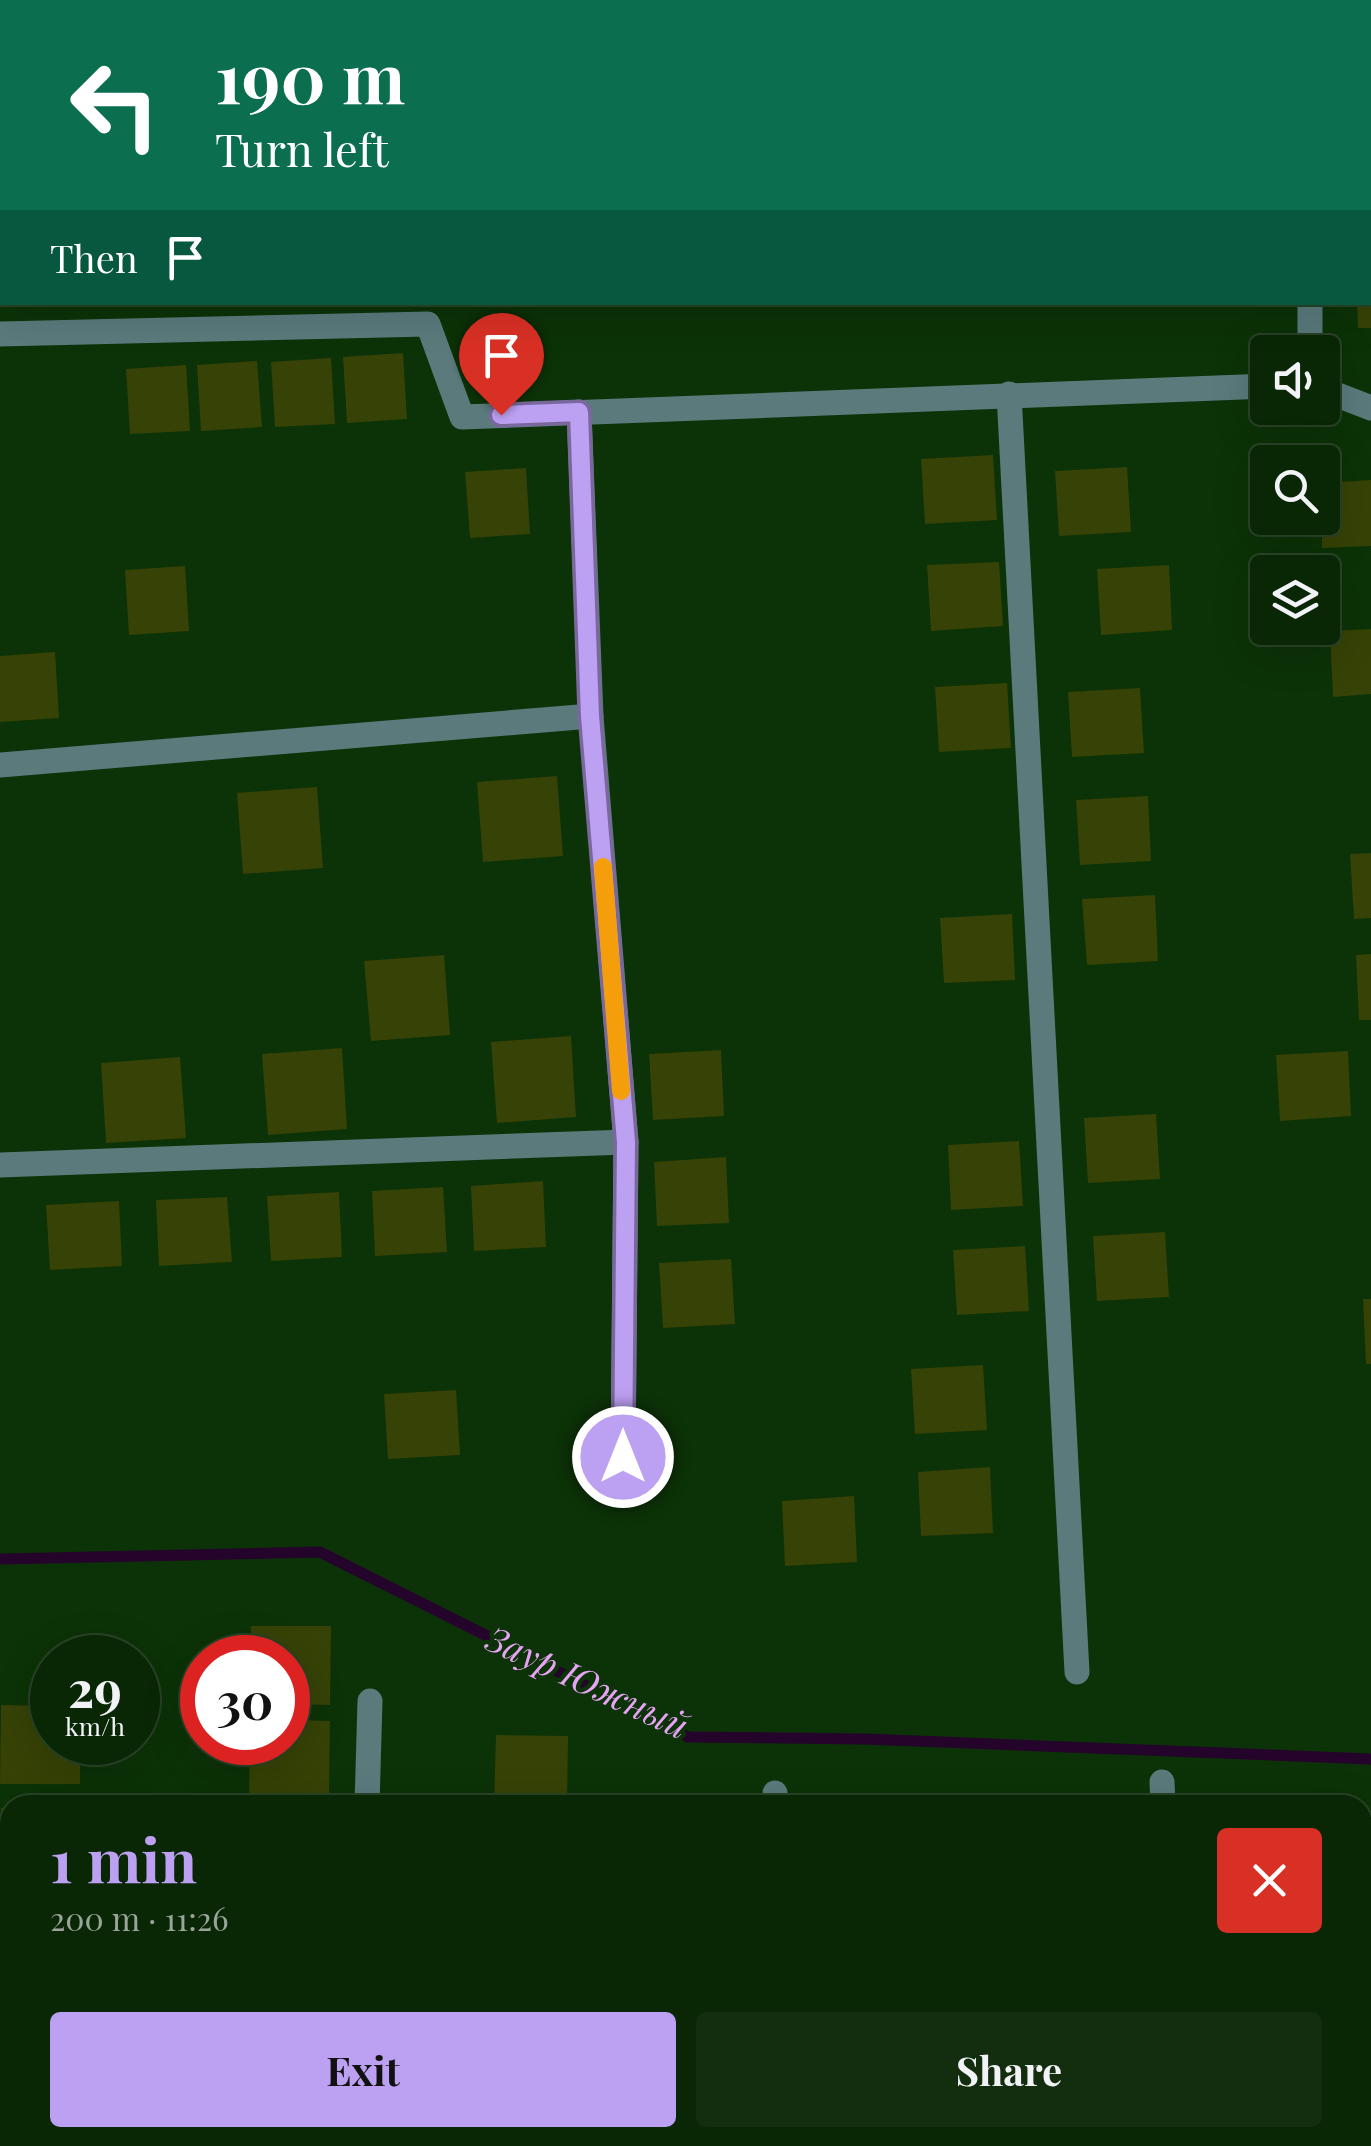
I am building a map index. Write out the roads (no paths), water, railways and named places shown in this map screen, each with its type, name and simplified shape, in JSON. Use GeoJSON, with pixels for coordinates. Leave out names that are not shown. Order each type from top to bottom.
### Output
{"type":"FeatureCollection","features":[{"type":"Feature","properties":{"kind":"street"},"geometry":{"type":"LineString","coordinates":[[1310,305],[1310,335]]}},
{"type":"Feature","properties":{"kind":"street"},"geometry":{"type":"LineString","coordinates":[[0,334],[428,324],[462,417],[1250,387]]}},
{"type":"Feature","properties":{"kind":"street"},"geometry":{"type":"LineString","coordinates":[[1009,394],[1077,1672]]}},
{"type":"Feature","properties":{"kind":"street"},"geometry":{"type":"LineString","coordinates":[[1340,397],[1371,408]]}},
{"type":"Feature","properties":{"kind":"street"},"geometry":{"type":"LineString","coordinates":[[579,412],[590,716],[626,1142],[623,1457]]}},
{"type":"Feature","properties":{"kind":"street"},"geometry":{"type":"LineString","coordinates":[[0,765],[590,716]]}},
{"type":"Feature","properties":{"kind":"street"},"geometry":{"type":"LineString","coordinates":[[0,1165],[626,1142]]}},
{"type":"Feature","properties":{"kind":"street"},"geometry":{"type":"LineString","coordinates":[[367,1795],[370,1700]]}},
{"type":"Feature","properties":{"kind":"waterway","name":"Заур Южный"},"geometry":{"type":"LineString","coordinates":[[0,1559],[320,1552],[688,1737],[864,1739],[1371,1759]]}}]}
